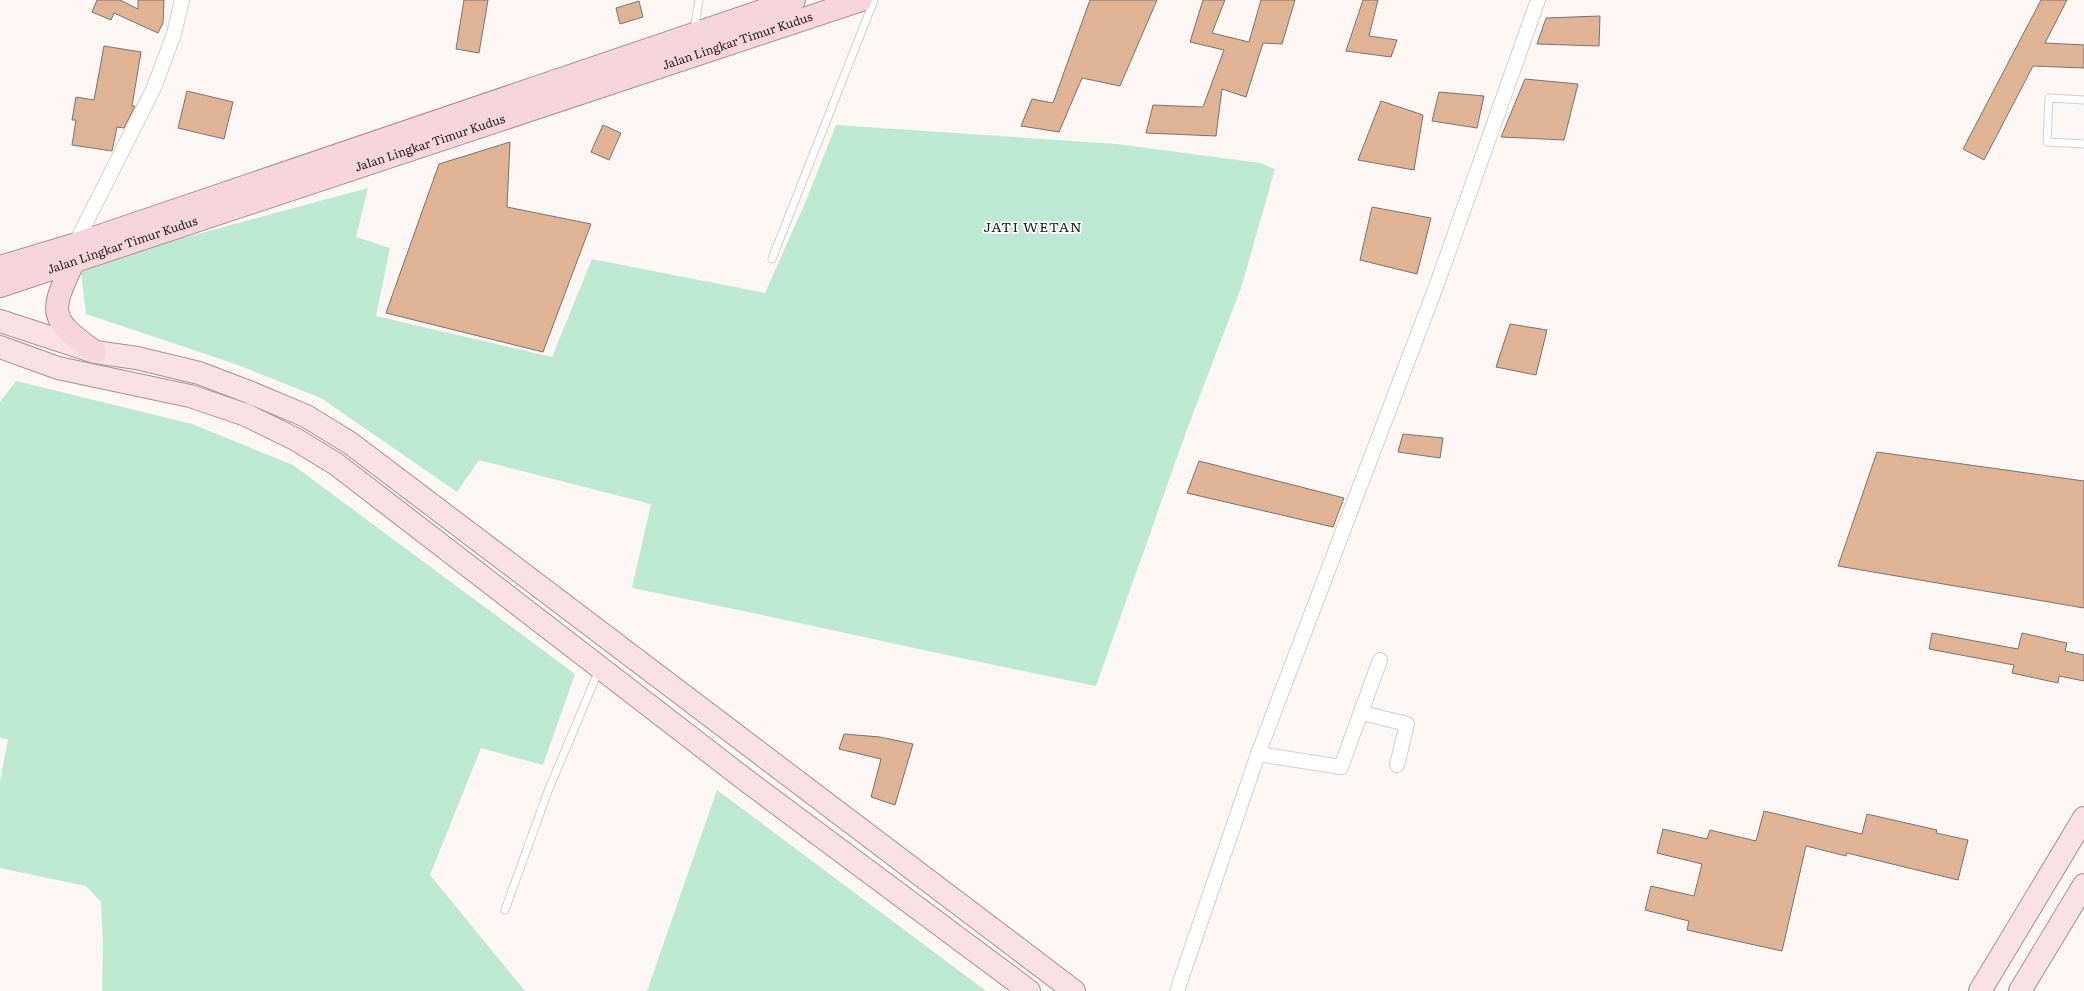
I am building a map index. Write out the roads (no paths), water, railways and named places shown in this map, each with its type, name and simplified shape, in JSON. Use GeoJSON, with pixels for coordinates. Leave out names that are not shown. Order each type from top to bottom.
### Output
{"type":"FeatureCollection","features":[{"type":"Feature","properties":{"kind":"highway","name":"Jalan Lingkar Timur Kudus"},"geometry":{"type":"LineString","coordinates":[[0,286],[73,254],[471,108],[794,0]]}},
{"type":"Feature","properties":{"kind":"highway","name":"Jalan Lingkar Timur Kudus"},"geometry":{"type":"LineString","coordinates":[[0,267],[73,254],[861,0]]}},
{"type":"Feature","properties":{"kind":"highway"},"geometry":{"type":"LineString","coordinates":[[73,254],[59,291],[56,305],[61,322],[73,336],[95,352]]}},
{"type":"Feature","properties":{"kind":"main road"},"geometry":{"type":"LineString","coordinates":[[6,324],[95,352],[136,358],[198,373],[249,392],[306,416],[350,443],[1074,991]]}},
{"type":"Feature","properties":{"kind":"main road"},"geometry":{"type":"LineString","coordinates":[[1,349],[58,368],[130,382],[190,396],[246,415],[295,439],[336,464],[747,781],[1029,991]]}},
{"type":"Feature","properties":{"kind":"main road"},"geometry":{"type":"LineString","coordinates":[[1980,991],[2084,818]]}},
{"type":"Feature","properties":{"kind":"main road"},"geometry":{"type":"LineString","coordinates":[[2020,991],[2084,885]]}},
{"type":"Feature","properties":{"kind":"street"},"geometry":{"type":"LineString","coordinates":[[73,254],[153,90],[172,40],[182,0]]}},
{"type":"Feature","properties":{"kind":"street"},"geometry":{"type":"LineString","coordinates":[[1177,991],[1258,754],[1436,284],[1538,0]]}},
{"type":"Feature","properties":{"kind":"street"},"geometry":{"type":"LineString","coordinates":[[1,349],[6,324]]}},
{"type":"Feature","properties":{"kind":"street"},"geometry":{"type":"LineString","coordinates":[[1258,754],[1341,767],[1362,713],[1380,660]]}},
{"type":"Feature","properties":{"kind":"street"},"geometry":{"type":"LineString","coordinates":[[1362,713],[1407,724],[1397,765]]}},
{"type":"Feature","properties":{"kind":"lane"},"geometry":{"type":"LineString","coordinates":[[693,35],[699,0]]}},
{"type":"Feature","properties":{"kind":"lane"},"geometry":{"type":"LineString","coordinates":[[772,259],[874,0]]}},
{"type":"Feature","properties":{"kind":"lane"},"geometry":{"type":"LineString","coordinates":[[2084,100],[2049,98],[2047,142],[2084,144]]}},
{"type":"Feature","properties":{"kind":"lane"},"geometry":{"type":"LineString","coordinates":[[505,910],[548,790],[600,668]]}},
{"type":"Feature","properties":{"kind":"district","name":"JATI WETAN"},"geometry":{"type":"Point","coordinates":[1033,227]}}]}
